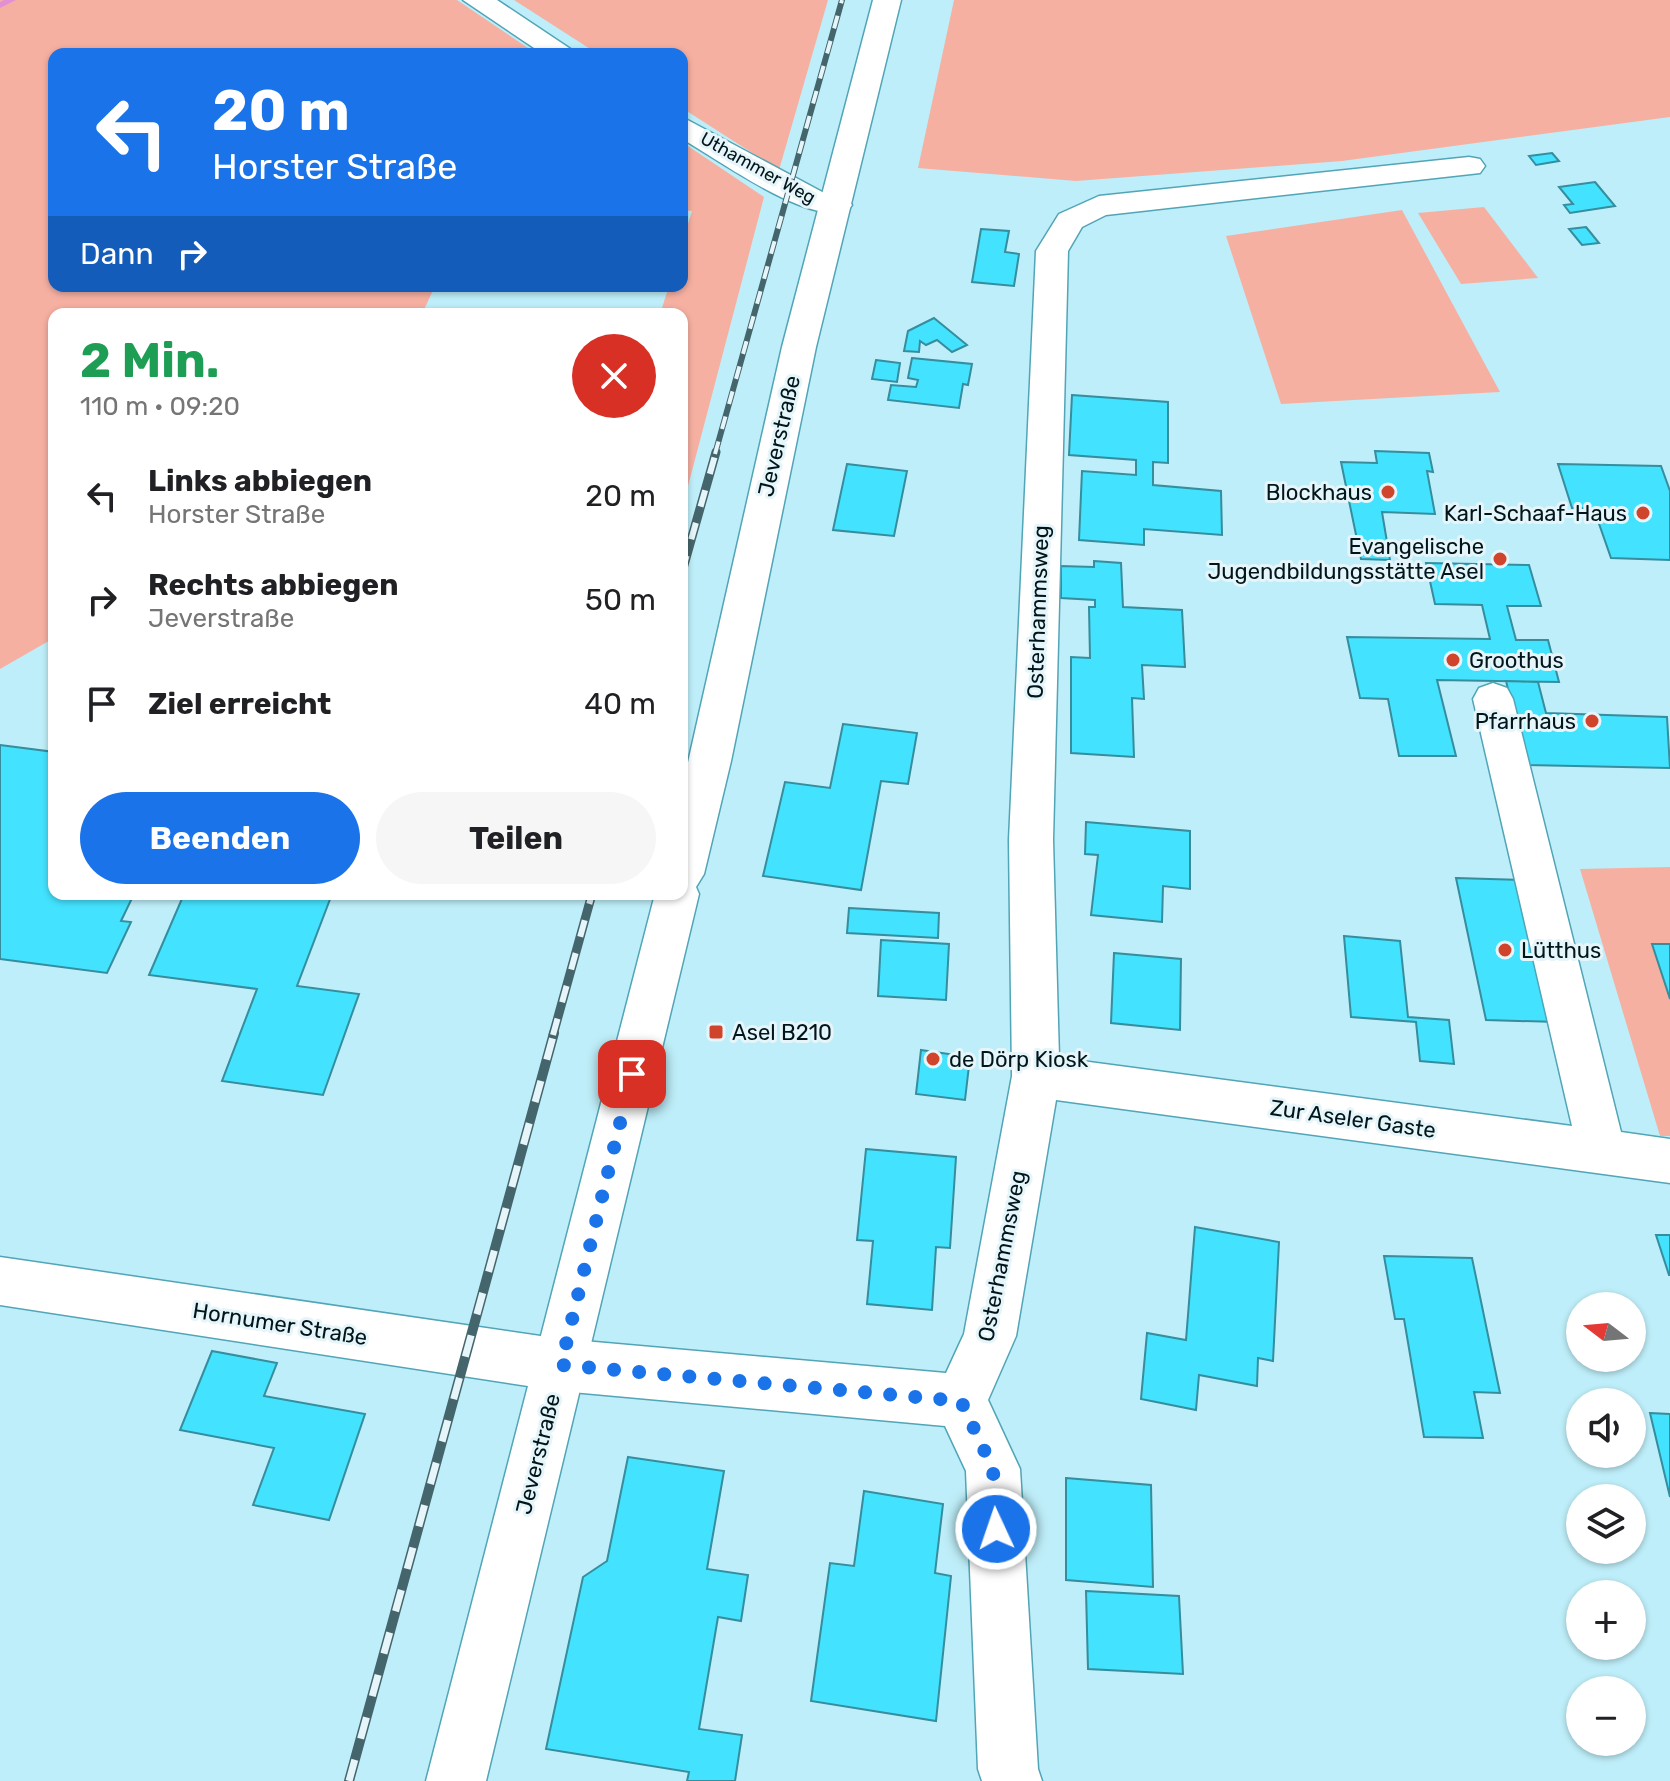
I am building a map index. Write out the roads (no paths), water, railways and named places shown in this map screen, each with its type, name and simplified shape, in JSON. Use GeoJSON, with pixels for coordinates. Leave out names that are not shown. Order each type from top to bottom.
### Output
{"type":"FeatureCollection","features":[{"type":"Feature","properties":{"kind":"street"},"geometry":{"type":"LineString","coordinates":[[477,0],[553,48]]}},
{"type":"Feature","properties":{"kind":"street","name":"Jeverstraße"},"geometry":{"type":"LineString","coordinates":[[688,850],[714,746],[799,347],[887,0]]}},
{"type":"Feature","properties":{"kind":"street","name":"Uthammer Weg"},"geometry":{"type":"LineString","coordinates":[[688,129],[817,202],[836,205]]}},
{"type":"Feature","properties":{"kind":"street","name":"Osterhammsweg"},"geometry":{"type":"LineString","coordinates":[[961,1401],[990,1336],[1036,1076],[1031,840],[1052,251],[1070,221],[1099,206],[1469,166]]}},
{"type":"Feature","properties":{"kind":"street"},"geometry":{"type":"LineString","coordinates":[[1493,699],[1602,1152]]}},
{"type":"Feature","properties":{"kind":"street","name":"Jeverstraße"},"geometry":{"type":"LineString","coordinates":[[456,1781],[676,900]]}},
{"type":"Feature","properties":{"kind":"street","name":"Zur Aseler Gaste"},"geometry":{"type":"LineString","coordinates":[[1036,1076],[1670,1161]]}},
{"type":"Feature","properties":{"kind":"street","name":"Hornumer Straße"},"geometry":{"type":"LineString","coordinates":[[0,1281],[561,1365],[961,1401]]}},
{"type":"Feature","properties":{"kind":"street"},"geometry":{"type":"LineString","coordinates":[[961,1401],[993,1469],[1008,1769],[1012,1781]]}},
{"type":"Feature","properties":{"kind":"waterway"},"geometry":{"type":"LineString","coordinates":[[0,5],[12,0]]}},
{"type":"Feature","properties":{"kind":"railway"},"geometry":{"type":"LineString","coordinates":[[715,454],[842,0]]}},
{"type":"Feature","properties":{"kind":"railway"},"geometry":{"type":"LineString","coordinates":[[688,551],[716,452]]}},
{"type":"Feature","properties":{"kind":"railway"},"geometry":{"type":"LineString","coordinates":[[553,1035],[590,900]]}},
{"type":"Feature","properties":{"kind":"railway"},"geometry":{"type":"LineString","coordinates":[[349,1781],[554,1033]]}},
{"type":"Feature","properties":{"kind":"place","name":"Blockhaus"},"geometry":{"type":"Point","coordinates":[1388,492]}},
{"type":"Feature","properties":{"kind":"place","name":"Karl-Schaaf-Haus"},"geometry":{"type":"Point","coordinates":[1643,513]}},
{"type":"Feature","properties":{"kind":"place","name":"Evangelische Jugendbildungsstätte Asel"},"geometry":{"type":"Point","coordinates":[1500,559]}},
{"type":"Feature","properties":{"kind":"place","name":"Groothus"},"geometry":{"type":"Point","coordinates":[1453,660]}},
{"type":"Feature","properties":{"kind":"place","name":"Pfarrhaus"},"geometry":{"type":"Point","coordinates":[1592,721]}},
{"type":"Feature","properties":{"kind":"place","name":"Lütthus"},"geometry":{"type":"Point","coordinates":[1505,950]}},
{"type":"Feature","properties":{"kind":"place","name":"Asel B210"},"geometry":{"type":"Point","coordinates":[716,1032]}},
{"type":"Feature","properties":{"kind":"place","name":"de Dörp Kiosk"},"geometry":{"type":"Point","coordinates":[933,1059]}}]}
